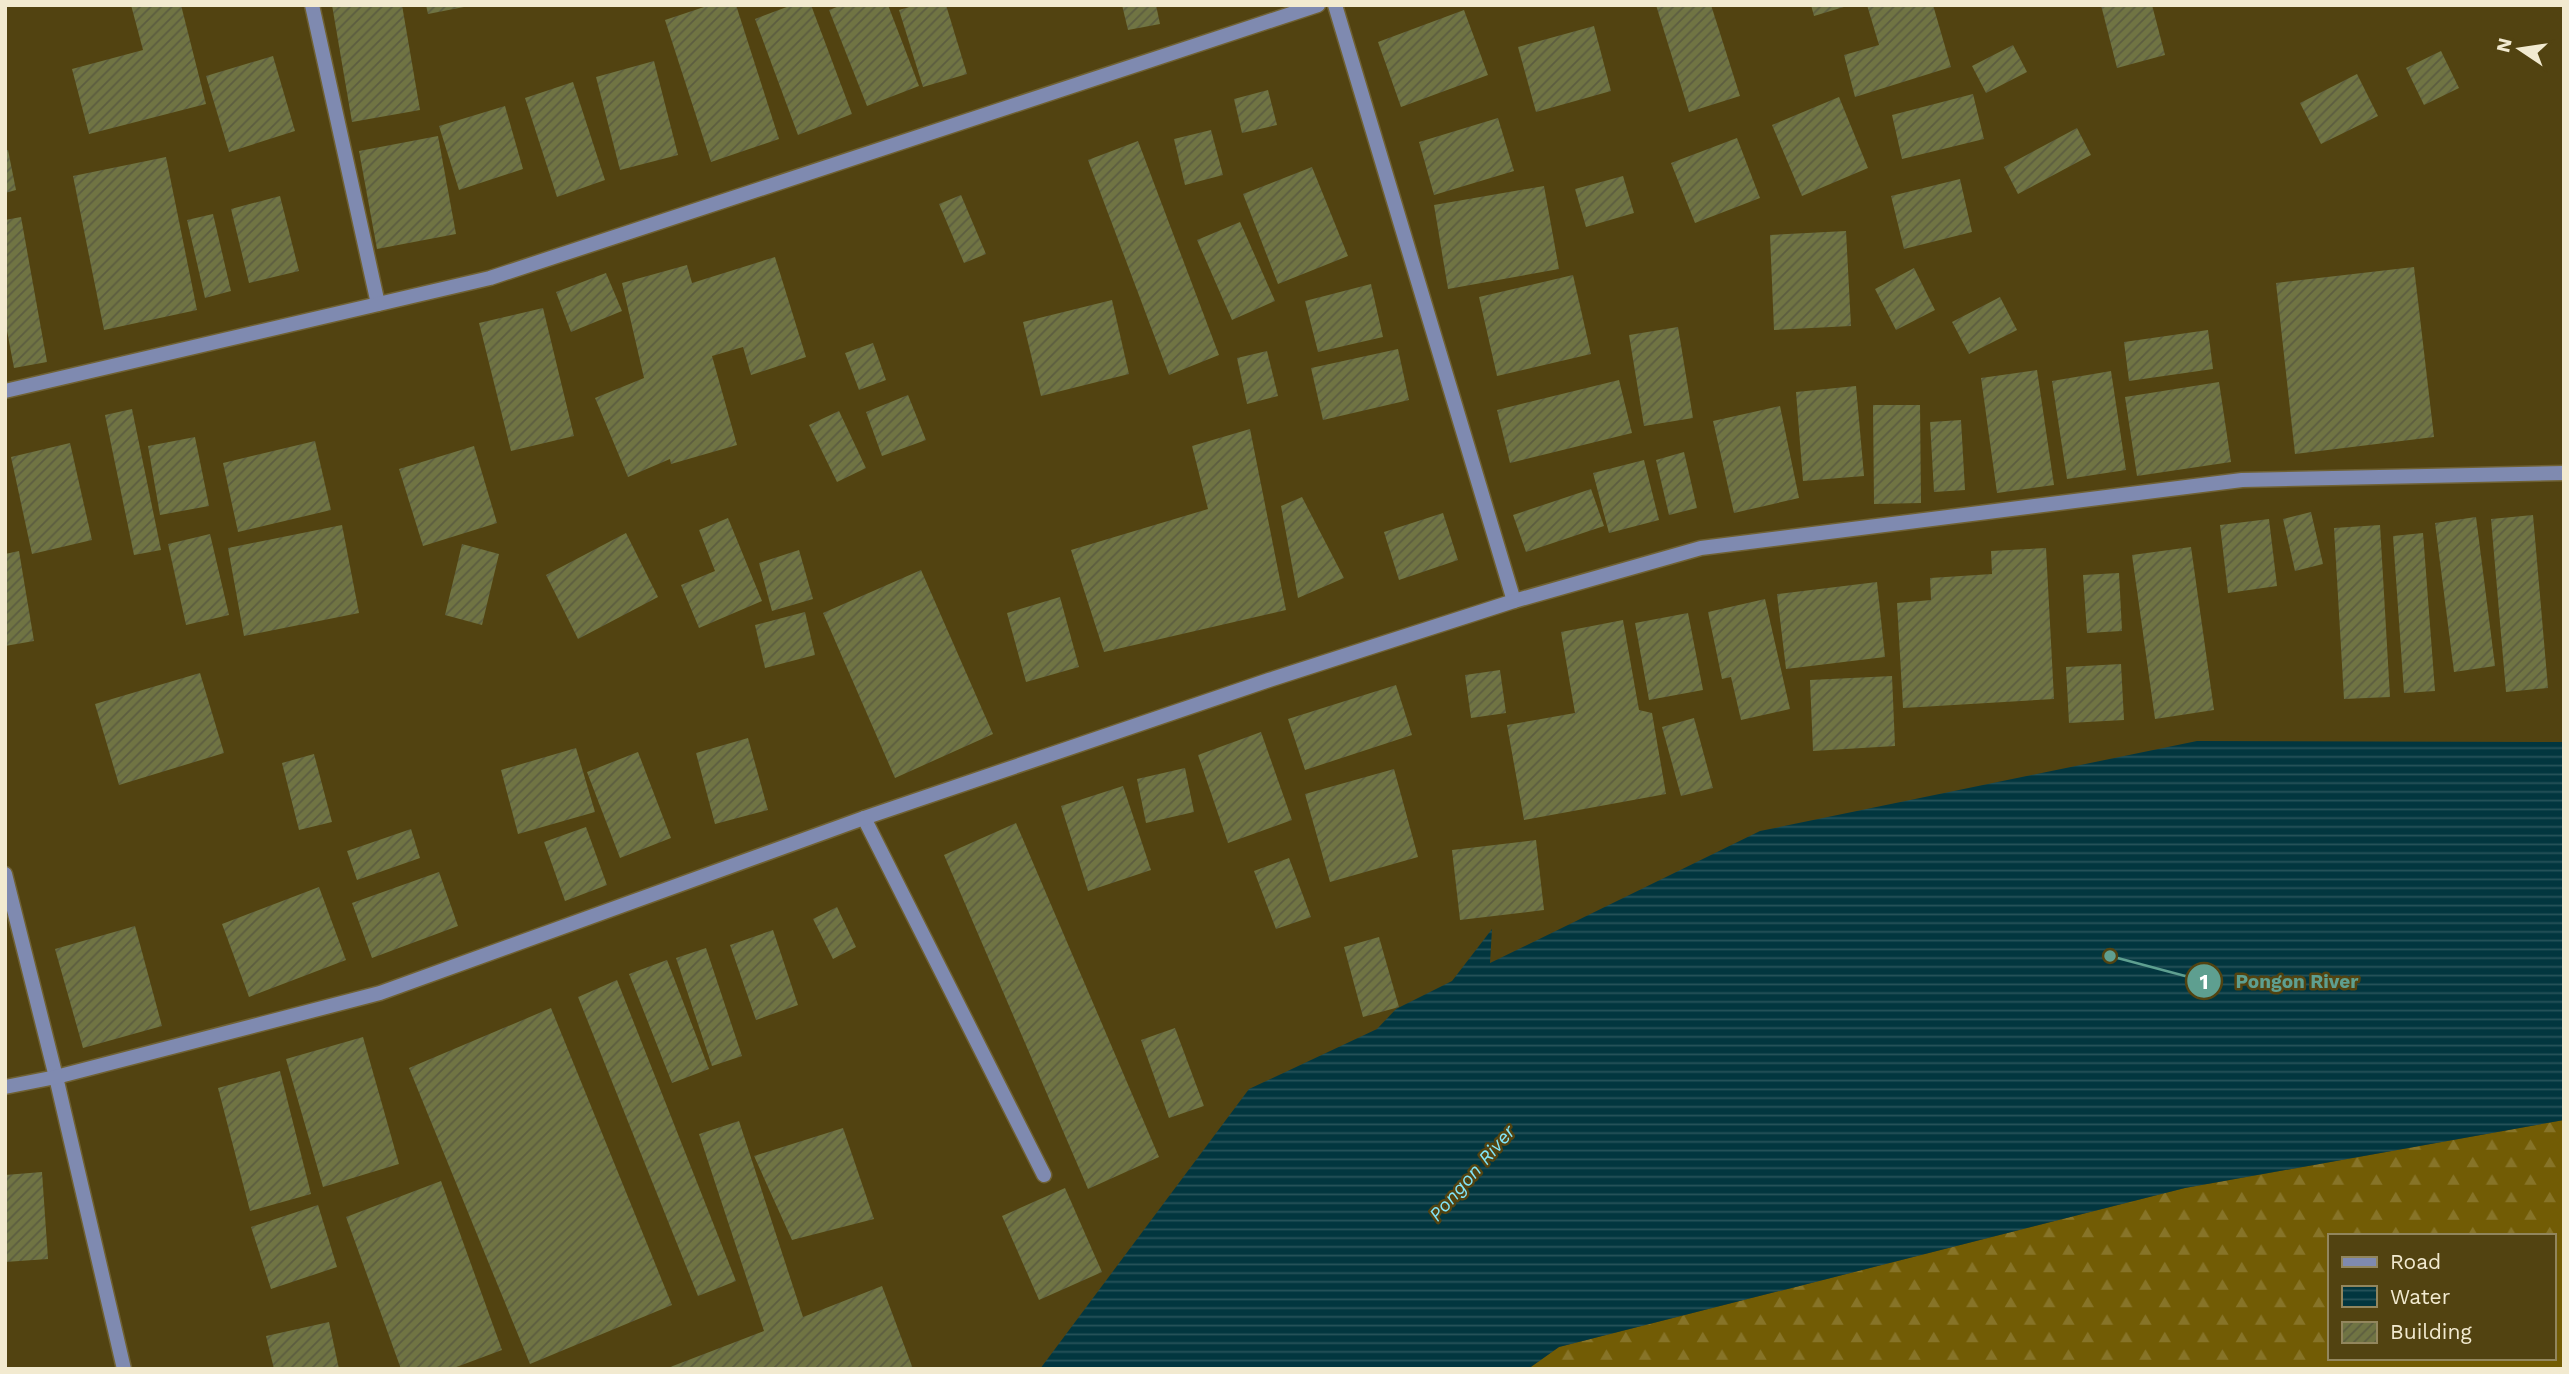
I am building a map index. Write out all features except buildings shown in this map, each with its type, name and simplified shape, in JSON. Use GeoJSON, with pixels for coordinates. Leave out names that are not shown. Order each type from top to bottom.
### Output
{"type":"FeatureCollection","features":[{"type":"Feature","properties":{"kind":"street"},"geometry":{"type":"LineString","coordinates":[[312,5],[378,304]]}},
{"type":"Feature","properties":{"kind":"street"},"geometry":{"type":"LineString","coordinates":[[5,391],[490,278],[1318,5]]}},
{"type":"Feature","properties":{"kind":"street"},"geometry":{"type":"LineString","coordinates":[[1335,5],[1514,601]]}},
{"type":"Feature","properties":{"kind":"street"},"geometry":{"type":"LineString","coordinates":[[5,1087],[56,1077],[380,993],[864,818],[1269,680],[1514,601],[1701,548],[2242,480],[2564,473]]}},
{"type":"Feature","properties":{"kind":"street"},"geometry":{"type":"LineString","coordinates":[[864,818],[1044,1175]]}},
{"type":"Feature","properties":{"kind":"street"},"geometry":{"type":"LineString","coordinates":[[5,874],[56,1077],[124,1369]]}},
{"type":"Feature","properties":{"kind":"green space"},"geometry":{"type":"Polygon","coordinates":[[[2564,1120],[2564,1369],[1528,1369],[1559,1347],[2185,1188],[2564,1120]]]}},
{"type":"Feature","properties":{"kind":"water"},"geometry":{"type":"Polygon","coordinates":[[[2197,741],[2564,742],[2564,1120],[2185,1188],[1559,1347],[1528,1369],[1040,1369],[1249,1089],[1377,1029],[1396,1009],[1452,981],[1492,929],[1490,963],[1760,831],[2197,741]]]}},
{"type":"Feature","properties":{"kind":"place","name":"Pongon River"},"geometry":{"type":"Point","coordinates":[2110,956]}}]}
